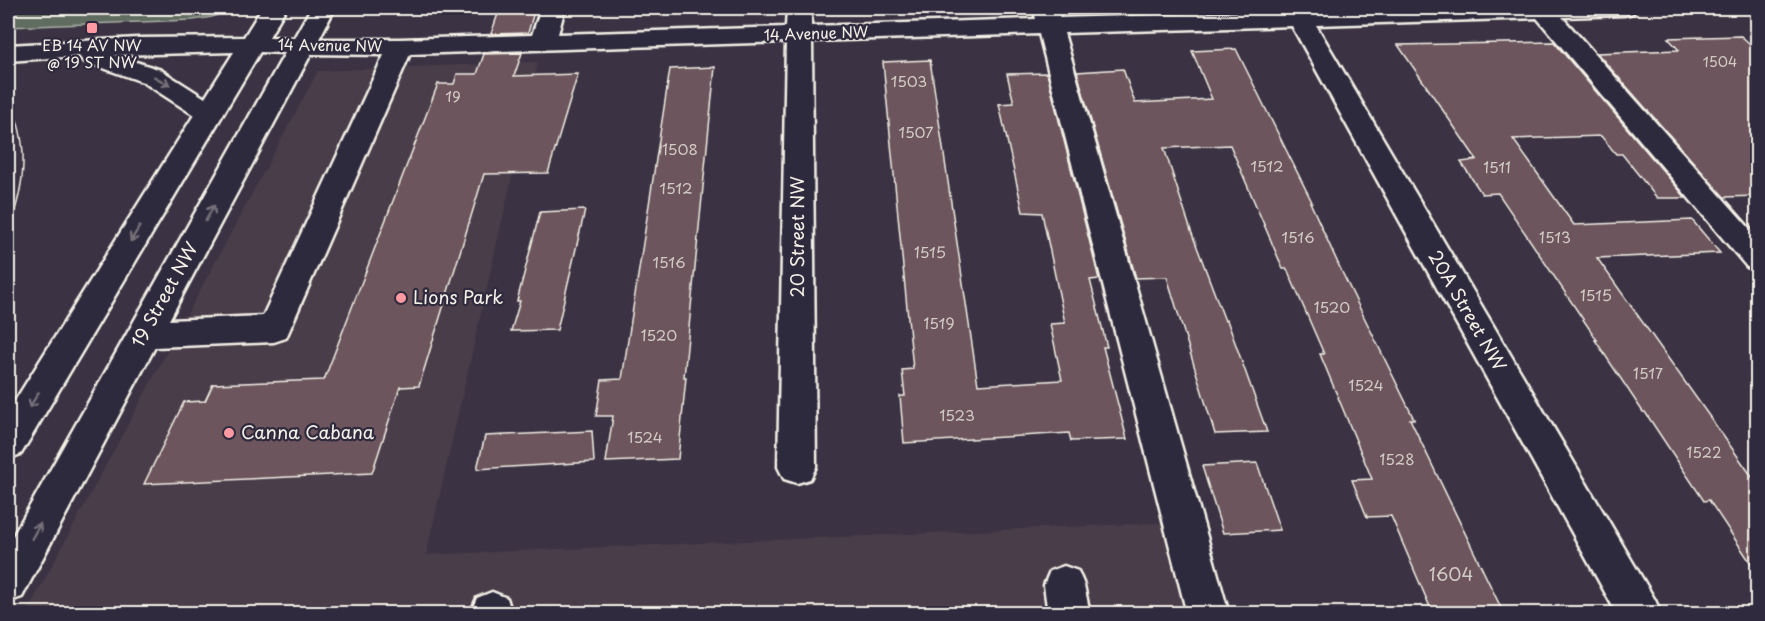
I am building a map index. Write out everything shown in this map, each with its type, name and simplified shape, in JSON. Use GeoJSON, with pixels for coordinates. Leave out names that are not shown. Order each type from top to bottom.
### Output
{"type":"FeatureCollection","features":[{"type":"Feature","properties":{"kind":"street"},"geometry":{"type":"LineString","coordinates":[[8,443],[249,45],[274,8]]}},
{"type":"Feature","properties":{"kind":"street","name":"19 Street NW"},"geometry":{"type":"LineString","coordinates":[[8,583],[323,8]]}},
{"type":"Feature","properties":{"kind":"street"},"geometry":{"type":"LineString","coordinates":[[543,42],[553,8]]}},
{"type":"Feature","properties":{"kind":"street","name":"14 Avenue NW"},"geometry":{"type":"LineString","coordinates":[[8,53],[67,48],[249,45],[400,47],[543,42],[799,21],[1624,8]]}},
{"type":"Feature","properties":{"kind":"street"},"geometry":{"type":"LineString","coordinates":[[1542,9],[1758,259]]}},
{"type":"Feature","properties":{"kind":"street","name":"20A Street NW"},"geometry":{"type":"LineString","coordinates":[[1297,13],[1640,614]]}},
{"type":"Feature","properties":{"kind":"street"},"geometry":{"type":"LineString","coordinates":[[1048,17],[1208,614]]}},
{"type":"Feature","properties":{"kind":"street","name":"20 Street NW"},"geometry":{"type":"LineString","coordinates":[[797,467],[799,21]]}},
{"type":"Feature","properties":{"kind":"street"},"geometry":{"type":"LineString","coordinates":[[143,334],[274,329],[400,47]]}},
{"type":"Feature","properties":{"kind":"street"},"geometry":{"type":"LineString","coordinates":[[67,48],[152,76],[209,112]]}},
{"type":"Feature","properties":{"kind":"shaded area"},"geometry":{"type":"Polygon","coordinates":[[[538,62],[426,555],[1183,522],[1208,614],[26,614],[318,71],[538,62]]]}},
{"type":"Feature","properties":{"kind":"green space"},"geometry":{"type":"Polygon","coordinates":[[[8,8],[235,8],[212,17],[193,20],[8,27],[8,8]]]}},
{"type":"Feature","properties":{"kind":"building"},"geometry":{"type":"Polygon","coordinates":[[[500,8],[535,8],[528,33],[491,34],[500,8]]]}},
{"type":"Feature","properties":{"kind":"building"},"geometry":{"type":"Polygon","coordinates":[[[1741,36],[1758,51],[1758,196],[1724,197],[1597,53],[1679,50],[1668,38],[1741,36]]]}},
{"type":"Feature","properties":{"kind":"building"},"geometry":{"type":"Polygon","coordinates":[[[1554,42],[1686,198],[1657,198],[1622,154],[1616,154],[1601,136],[1513,139],[1574,225],[1692,220],[1720,253],[1597,258],[1758,485],[1758,574],[1709,500],[1704,501],[1643,412],[1498,193],[1482,194],[1461,162],[1477,160],[1398,45],[1554,42]]]}},
{"type":"Feature","properties":{"kind":"building"},"geometry":{"type":"Polygon","coordinates":[[[1236,49],[1312,202],[1310,202],[1341,270],[1414,419],[1410,419],[1504,614],[1433,614],[1391,516],[1367,517],[1352,480],[1372,479],[1320,354],[1324,354],[1287,269],[1283,269],[1230,145],[1164,148],[1191,231],[1225,321],[1227,320],[1267,432],[1215,434],[1167,277],[1136,278],[1077,72],[1123,69],[1135,103],[1212,99],[1192,51],[1236,49]]]}},
{"type":"Feature","properties":{"kind":"building","name":"Lions Park"},"geometry":{"type":"Polygon","coordinates":[[[522,53],[514,76],[578,74],[548,173],[484,174],[419,386],[400,387],[372,473],[144,484],[184,402],[205,401],[213,384],[324,380],[438,84],[454,84],[457,74],[477,74],[484,54],[522,53]]]}},
{"type":"Feature","properties":{"kind":"building"},"geometry":{"type":"Polygon","coordinates":[[[930,60],[978,385],[1062,380],[1050,324],[1065,323],[1042,213],[1023,212],[999,104],[1014,103],[1007,74],[1047,73],[1099,279],[1090,280],[1107,347],[1103,347],[1127,439],[1071,441],[1069,433],[904,443],[900,396],[905,396],[902,370],[913,369],[883,62],[930,60]]]}},
{"type":"Feature","properties":{"kind":"building"},"geometry":{"type":"Polygon","coordinates":[[[715,67],[678,459],[606,462],[613,416],[596,416],[602,380],[622,379],[670,69],[715,67]]]}},
{"type":"Feature","properties":{"kind":"building"},"geometry":{"type":"Polygon","coordinates":[[[585,210],[557,330],[511,331],[540,212],[585,210]]]}},
{"type":"Feature","properties":{"kind":"building"},"geometry":{"type":"Polygon","coordinates":[[[592,431],[594,462],[477,469],[485,436],[592,431]]]}},
{"type":"Feature","properties":{"kind":"building"},"geometry":{"type":"Polygon","coordinates":[[[1257,463],[1280,530],[1223,533],[1202,466],[1257,463]]]}},
{"type":"Feature","properties":{"kind":"tram line"},"geometry":{"type":"LineString","coordinates":[[8,99],[15,115],[23,148],[22,181],[8,231]]}},
{"type":"Feature","properties":{"kind":"place","name":"EB 14 AV NW @ 19 ST NW"},"geometry":{"type":"Point","coordinates":[92,28]}},
{"type":"Feature","properties":{"kind":"place","name":"Lions Park"},"geometry":{"type":"Point","coordinates":[401,298]}},
{"type":"Feature","properties":{"kind":"place","name":"Canna Cabana"},"geometry":{"type":"Point","coordinates":[229,433]}}]}
